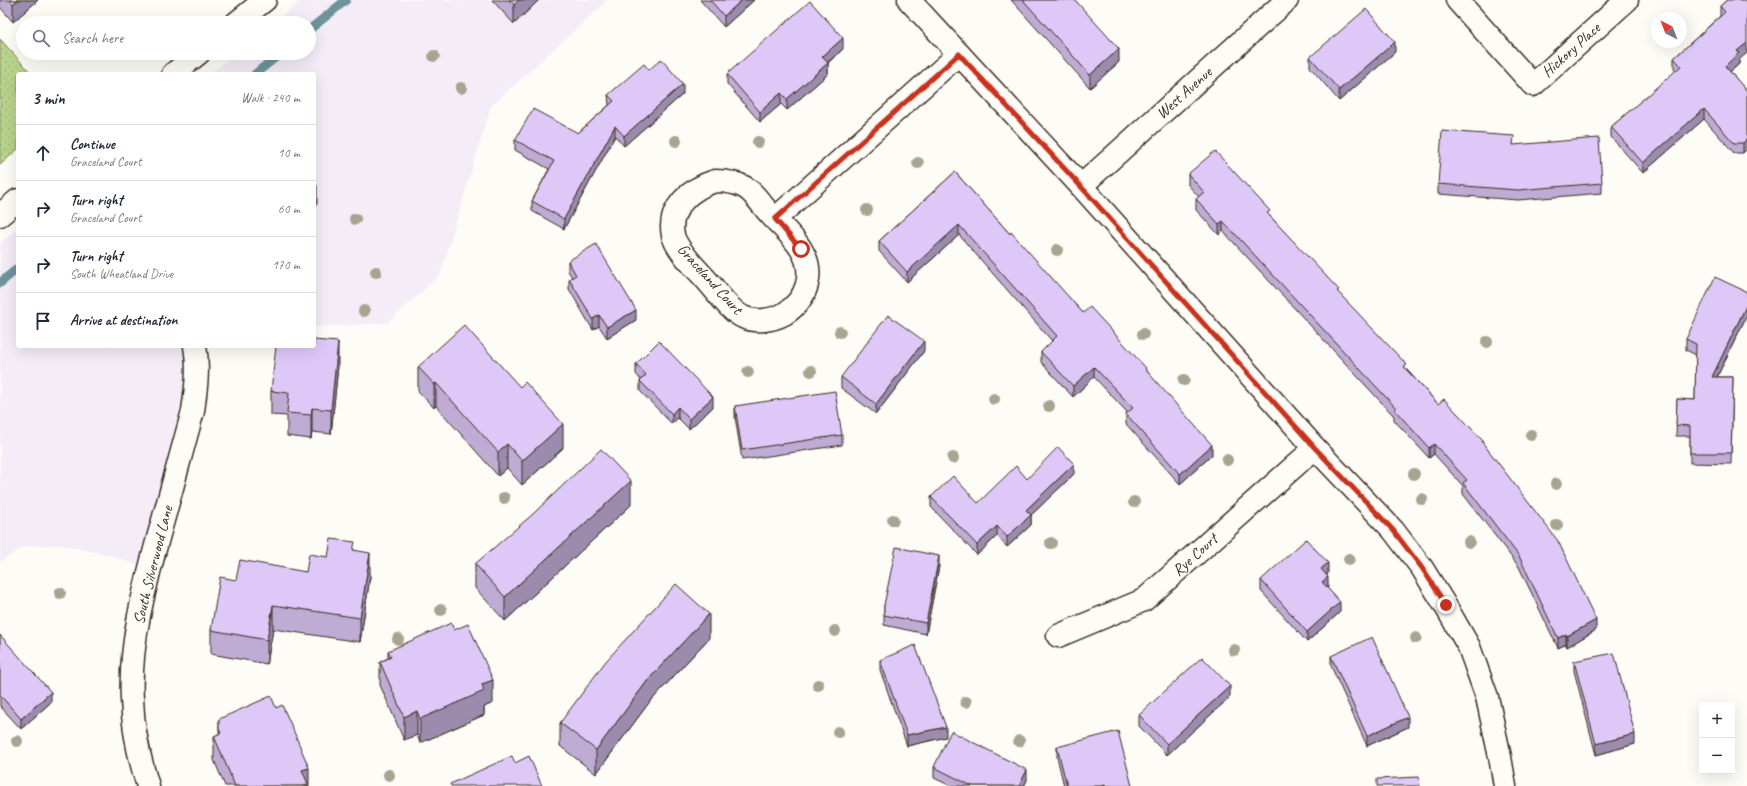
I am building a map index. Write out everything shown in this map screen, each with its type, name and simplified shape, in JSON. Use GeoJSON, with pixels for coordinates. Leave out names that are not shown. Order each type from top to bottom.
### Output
{"type":"FeatureCollection","features":[{"type":"Feature","properties":{"kind":"street"},"geometry":{"type":"LineString","coordinates":[[245,16],[265,0]]}},
{"type":"Feature","properties":{"kind":"street"},"geometry":{"type":"LineString","coordinates":[[909,0],[1081,186],[1315,448],[1393,530],[1422,568],[1446,605],[1469,647],[1487,697],[1505,786]]}},
{"type":"Feature","properties":{"kind":"street","name":"West Avenue"},"geometry":{"type":"LineString","coordinates":[[1081,186],[1287,0]]}},
{"type":"Feature","properties":{"kind":"street","name":"Hickory Place"},"geometry":{"type":"LineString","coordinates":[[1457,0],[1533,85],[1627,0]]}},
{"type":"Feature","properties":{"kind":"street"},"geometry":{"type":"LineString","coordinates":[[775,219],[959,54]]}},
{"type":"Feature","properties":{"kind":"street"},"geometry":{"type":"LineString","coordinates":[[175,72],[190,60]]}},
{"type":"Feature","properties":{"kind":"street","name":"Graceland Court"},"geometry":{"type":"LineString","coordinates":[[715,181],[731,182],[746,187],[775,219],[801,249],[809,265],[808,282],[803,297],[792,309],[777,318],[770,320],[744,318],[732,309],[679,248],[673,236],[673,219],[680,204],[691,193],[702,185],[715,181]]}},
{"type":"Feature","properties":{"kind":"street"},"geometry":{"type":"LineString","coordinates":[[0,215],[16,202]]}},
{"type":"Feature","properties":{"kind":"street","name":"South Silverwood Lane"},"geometry":{"type":"LineString","coordinates":[[148,786],[141,765],[135,734],[132,698],[133,657],[150,570],[193,412],[197,386],[195,348]]}},
{"type":"Feature","properties":{"kind":"street","name":"Rye Court"},"geometry":{"type":"LineString","coordinates":[[1058,636],[1144,600],[1315,448]]}},
{"type":"Feature","properties":{"kind":"shaded area"},"geometry":{"type":"Polygon","coordinates":[[[302,0],[608,0],[491,106],[440,275],[387,323],[316,327],[316,72],[212,72],[227,60],[316,60],[316,16],[282,16],[302,0]]]}},
{"type":"Feature","properties":{"kind":"shaded area"},"geometry":{"type":"Polygon","coordinates":[[[16,230],[16,348],[195,348],[150,570],[110,555],[62,545],[25,546],[0,562],[0,243],[16,230]]]}},
{"type":"Feature","properties":{"kind":"green space"},"geometry":{"type":"Polygon","coordinates":[[[0,39],[16,56],[16,60],[19,60],[30,72],[16,72],[16,151],[0,165],[0,39]]]}},
{"type":"Feature","properties":{"kind":"building"},"geometry":{"type":"Polygon","coordinates":[[[10,0],[18,0],[13,4],[10,0]]]}},
{"type":"Feature","properties":{"kind":"building"},"geometry":{"type":"Polygon","coordinates":[[[509,0],[519,0],[514,5],[509,0]]]}},
{"type":"Feature","properties":{"kind":"building"},"geometry":{"type":"Polygon","coordinates":[[[710,0],[742,0],[724,16],[710,0]]]}},
{"type":"Feature","properties":{"kind":"building"},"geometry":{"type":"Polygon","coordinates":[[[1023,0],[1075,0],[1119,49],[1090,75],[1023,0]]]}},
{"type":"Feature","properties":{"kind":"building"},"geometry":{"type":"Polygon","coordinates":[[[1727,0],[1747,0],[1747,43],[1737,51],[1739,53],[1725,66],[1747,91],[1747,139],[1743,143],[1734,143],[1704,109],[1643,163],[1611,127],[1681,66],[1674,58],[1687,48],[1687,46],[1725,12],[1720,6],[1727,0]]]}},
{"type":"Feature","properties":{"kind":"building"},"geometry":{"type":"Polygon","coordinates":[[[810,1],[843,38],[822,57],[828,63],[787,99],[781,93],[760,112],[727,74],[810,1]]]}},
{"type":"Feature","properties":{"kind":"building"},"geometry":{"type":"Polygon","coordinates":[[[1366,9],[1395,42],[1339,90],[1310,57],[1366,9]]]}},
{"type":"Feature","properties":{"kind":"building"},"geometry":{"type":"Polygon","coordinates":[[[661,59],[683,84],[624,136],[615,126],[564,219],[532,201],[554,161],[515,140],[533,109],[578,133],[614,101],[608,95],[644,64],[649,70],[661,59]]]}},
{"type":"Feature","properties":{"kind":"building"},"geometry":{"type":"Polygon","coordinates":[[[1442,131],[1514,136],[1513,145],[1599,138],[1602,183],[1518,190],[1438,184],[1442,131]]]}},
{"type":"Feature","properties":{"kind":"building"},"geometry":{"type":"Polygon","coordinates":[[[1215,151],[1270,211],[1267,213],[1339,290],[1337,291],[1407,365],[1404,367],[1438,404],[1444,399],[1483,441],[1482,442],[1558,541],[1596,620],[1567,636],[1566,634],[1558,638],[1519,556],[1463,483],[1467,480],[1434,444],[1429,448],[1394,409],[1396,408],[1223,221],[1219,224],[1196,199],[1204,192],[1188,174],[1215,151]]]}},
{"type":"Feature","properties":{"kind":"building"},"geometry":{"type":"Polygon","coordinates":[[[955,172],[1083,313],[1090,307],[1146,368],[1145,369],[1212,445],[1180,474],[1126,414],[1133,408],[1094,367],[1073,386],[1041,352],[1057,336],[959,225],[907,272],[879,241],[955,172]]]}},
{"type":"Feature","properties":{"kind":"building"},"geometry":{"type":"Polygon","coordinates":[[[596,244],[636,310],[607,327],[599,315],[593,319],[569,279],[576,275],[568,261],[596,244]]]}},
{"type":"Feature","properties":{"kind":"building"},"geometry":{"type":"Polygon","coordinates":[[[1715,277],[1747,292],[1747,304],[1712,377],[1733,377],[1731,453],[1690,453],[1690,426],[1676,425],[1677,399],[1695,400],[1696,344],[1686,339],[1715,277]]]}},
{"type":"Feature","properties":{"kind":"building"},"geometry":{"type":"Polygon","coordinates":[[[888,315],[924,341],[876,404],[841,377],[888,315]]]}},
{"type":"Feature","properties":{"kind":"building"},"geometry":{"type":"Polygon","coordinates":[[[464,325],[520,387],[525,382],[563,424],[522,461],[507,444],[498,452],[436,383],[434,384],[418,367],[464,325]]]}},
{"type":"Feature","properties":{"kind":"building"},"geometry":{"type":"Polygon","coordinates":[[[316,340],[338,342],[331,410],[312,408],[311,415],[287,413],[289,393],[271,391],[276,348],[316,348],[316,340]]]}},
{"type":"Feature","properties":{"kind":"building"},"geometry":{"type":"Polygon","coordinates":[[[659,341],[713,397],[689,419],[678,407],[672,414],[640,381],[646,375],[636,364],[659,341]]]}},
{"type":"Feature","properties":{"kind":"building"},"geometry":{"type":"Polygon","coordinates":[[[835,391],[842,435],[742,450],[735,406],[835,391]]]}},
{"type":"Feature","properties":{"kind":"building"},"geometry":{"type":"Polygon","coordinates":[[[1058,447],[1074,464],[1026,510],[1031,515],[1007,537],[997,526],[977,545],[931,497],[953,476],[978,503],[1016,466],[1027,479],[1058,447]]]}},
{"type":"Feature","properties":{"kind":"building"},"geometry":{"type":"Polygon","coordinates":[[[601,449],[631,481],[505,597],[475,564],[533,514],[601,449]]]}},
{"type":"Feature","properties":{"kind":"building"},"geometry":{"type":"Polygon","coordinates":[[[331,539],[355,542],[353,550],[370,553],[360,618],[273,605],[267,640],[211,630],[220,577],[236,580],[240,560],[306,572],[309,554],[328,557],[331,539]]]}},
{"type":"Feature","properties":{"kind":"building"},"geometry":{"type":"Polygon","coordinates":[[[1306,539],[1328,563],[1321,569],[1328,577],[1322,582],[1340,602],[1307,632],[1261,580],[1306,539]]]}},
{"type":"Feature","properties":{"kind":"building"},"geometry":{"type":"Polygon","coordinates":[[[896,547],[939,556],[926,623],[884,615],[884,605],[896,547]]]}},
{"type":"Feature","properties":{"kind":"building"},"geometry":{"type":"Polygon","coordinates":[[[676,584],[709,614],[648,680],[596,750],[560,723],[606,661],[676,584]]]}},
{"type":"Feature","properties":{"kind":"building"},"geometry":{"type":"Polygon","coordinates":[[[451,623],[454,630],[468,624],[493,680],[482,684],[484,691],[420,719],[417,711],[404,717],[380,662],[391,657],[388,651],[451,623]]]}},
{"type":"Feature","properties":{"kind":"building"},"geometry":{"type":"Polygon","coordinates":[[[0,635],[51,692],[21,719],[0,695],[0,635]]]}},
{"type":"Feature","properties":{"kind":"building"},"geometry":{"type":"Polygon","coordinates":[[[1372,637],[1408,717],[1367,736],[1331,656],[1372,637]]]}},
{"type":"Feature","properties":{"kind":"building"},"geometry":{"type":"Polygon","coordinates":[[[915,645],[946,727],[907,735],[880,660],[915,645]]]}},
{"type":"Feature","properties":{"kind":"building"},"geometry":{"type":"Polygon","coordinates":[[[1614,653],[1635,734],[1596,744],[1574,661],[1614,653]]]}},
{"type":"Feature","properties":{"kind":"building"},"geometry":{"type":"Polygon","coordinates":[[[1202,657],[1230,686],[1167,744],[1139,715],[1202,657]]]}},
{"type":"Feature","properties":{"kind":"building"},"geometry":{"type":"Polygon","coordinates":[[[271,696],[276,708],[282,705],[292,727],[309,768],[302,770],[308,784],[304,786],[235,786],[214,736],[221,733],[219,729],[219,719],[271,696]]]}},
{"type":"Feature","properties":{"kind":"building"},"geometry":{"type":"Polygon","coordinates":[[[951,731],[1027,770],[1019,786],[972,786],[934,767],[951,731]]]}},
{"type":"Feature","properties":{"kind":"building"},"geometry":{"type":"Polygon","coordinates":[[[1118,731],[1132,786],[1067,786],[1057,747],[1118,731]]]}},
{"type":"Feature","properties":{"kind":"building"},"geometry":{"type":"Polygon","coordinates":[[[512,756],[515,763],[529,756],[542,786],[451,786],[450,784],[512,756]]]}},
{"type":"Feature","properties":{"kind":"building"},"geometry":{"type":"Polygon","coordinates":[[[1419,777],[1420,786],[1377,786],[1377,779],[1419,777]]]}},
{"type":"Feature","properties":{"kind":"waterway"},"geometry":{"type":"LineString","coordinates":[[316,24],[346,0]]}},
{"type":"Feature","properties":{"kind":"waterway"},"geometry":{"type":"LineString","coordinates":[[257,72],[272,60]]}},
{"type":"Feature","properties":{"kind":"waterway"},"geometry":{"type":"LineString","coordinates":[[0,283],[16,270]]}},
{"type":"Feature","properties":{"kind":"route"},"geometry":{"type":"LineString","coordinates":[[801,249],[775,219],[959,54],[1085,191],[1315,448],[1393,530],[1422,568],[1446,605]]}}]}
